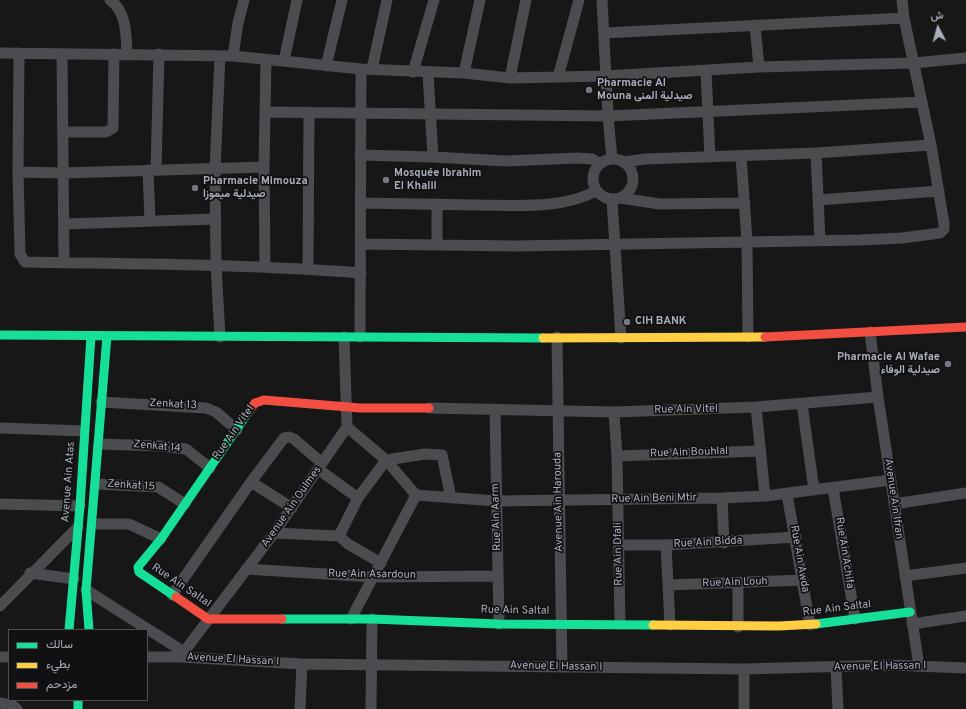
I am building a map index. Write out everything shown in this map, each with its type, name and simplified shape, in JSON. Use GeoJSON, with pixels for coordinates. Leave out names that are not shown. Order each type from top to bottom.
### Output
{"type":"FeatureCollection","features":[{"type":"Feature","properties":{"kind":"street"},"geometry":{"type":"LineString","coordinates":[[110,0],[117,6],[123,18],[127,54]]}},
{"type":"Feature","properties":{"kind":"street"},"geometry":{"type":"LineString","coordinates":[[233,56],[238,23],[244,0]]}},
{"type":"Feature","properties":{"kind":"street"},"geometry":{"type":"LineString","coordinates":[[284,61],[297,0]]}},
{"type":"Feature","properties":{"kind":"street"},"geometry":{"type":"LineString","coordinates":[[326,66],[342,0]]}},
{"type":"Feature","properties":{"kind":"street"},"geometry":{"type":"LineString","coordinates":[[372,69],[387,0]]}},
{"type":"Feature","properties":{"kind":"street"},"geometry":{"type":"LineString","coordinates":[[413,72],[434,0]]}},
{"type":"Feature","properties":{"kind":"street"},"geometry":{"type":"LineString","coordinates":[[464,73],[480,0]]}},
{"type":"Feature","properties":{"kind":"street"},"geometry":{"type":"LineString","coordinates":[[510,78],[526,0]]}},
{"type":"Feature","properties":{"kind":"street"},"geometry":{"type":"LineString","coordinates":[[558,78],[578,0]]}},
{"type":"Feature","properties":{"kind":"street"},"geometry":{"type":"LineString","coordinates":[[602,0],[605,76],[612,159]]}},
{"type":"Feature","properties":{"kind":"street"},"geometry":{"type":"LineString","coordinates":[[361,244],[517,246],[902,238],[937,234],[944,229],[939,191],[931,145],[904,18],[902,0]]}},
{"type":"Feature","properties":{"kind":"street"},"geometry":{"type":"LineString","coordinates":[[604,33],[904,18]]}},
{"type":"Feature","properties":{"kind":"street"},"geometry":{"type":"LineString","coordinates":[[755,25],[759,67]]}},
{"type":"Feature","properties":{"kind":"street"},"geometry":{"type":"LineString","coordinates":[[0,53],[233,56],[360,69],[428,73],[464,73],[510,78],[558,78],[759,67],[914,63],[966,58]]}},
{"type":"Feature","properties":{"kind":"street"},"geometry":{"type":"LineString","coordinates":[[19,53],[18,172],[21,258],[25,262],[308,268],[361,273]]}},
{"type":"Feature","properties":{"kind":"street"},"geometry":{"type":"LineString","coordinates":[[62,54],[64,263]]}},
{"type":"Feature","properties":{"kind":"street"},"geometry":{"type":"LineString","coordinates":[[63,132],[106,132],[112,128],[114,54]]}},
{"type":"Feature","properties":{"kind":"street"},"geometry":{"type":"LineString","coordinates":[[150,220],[158,54]]}},
{"type":"Feature","properties":{"kind":"street"},"geometry":{"type":"LineString","coordinates":[[220,56],[215,169],[216,265],[220,337]]}},
{"type":"Feature","properties":{"kind":"street"},"geometry":{"type":"LineString","coordinates":[[265,267],[264,167],[266,60]]}},
{"type":"Feature","properties":{"kind":"street"},"geometry":{"type":"LineString","coordinates":[[360,69],[360,337]]}},
{"type":"Feature","properties":{"kind":"street"},"geometry":{"type":"LineString","coordinates":[[706,70],[710,157]]}},
{"type":"Feature","properties":{"kind":"street"},"geometry":{"type":"LineString","coordinates":[[428,73],[433,157]]}},
{"type":"Feature","properties":{"kind":"street"},"geometry":{"type":"LineString","coordinates":[[265,112],[608,116],[922,102]]}},
{"type":"Feature","properties":{"kind":"street"},"geometry":{"type":"LineString","coordinates":[[308,268],[309,112]]}},
{"type":"Feature","properties":{"kind":"street"},"geometry":{"type":"LineString","coordinates":[[745,203],[660,204],[602,197],[592,182],[593,173],[599,163],[612,159],[624,162],[645,159],[816,153],[931,145]]}},
{"type":"Feature","properties":{"kind":"street"},"geometry":{"type":"LineString","coordinates":[[816,153],[820,240]]}},
{"type":"Feature","properties":{"kind":"street"},"geometry":{"type":"LineString","coordinates":[[360,155],[433,157],[506,162],[577,158],[592,159],[599,163]]}},
{"type":"Feature","properties":{"kind":"street"},"geometry":{"type":"LineString","coordinates":[[742,156],[745,203],[748,337]]}},
{"type":"Feature","properties":{"kind":"street"},"geometry":{"type":"LineString","coordinates":[[616,199],[628,194],[632,186],[633,176],[630,168],[624,162]]}},
{"type":"Feature","properties":{"kind":"street"},"geometry":{"type":"LineString","coordinates":[[18,172],[63,173],[264,167]]}},
{"type":"Feature","properties":{"kind":"street"},"geometry":{"type":"LineString","coordinates":[[361,203],[560,203],[574,200],[596,190]]}},
{"type":"Feature","properties":{"kind":"street"},"geometry":{"type":"LineString","coordinates":[[818,200],[939,191]]}},
{"type":"Feature","properties":{"kind":"street"},"geometry":{"type":"LineString","coordinates":[[616,199],[614,243],[621,338]]}},
{"type":"Feature","properties":{"kind":"street"},"geometry":{"type":"LineString","coordinates":[[437,204],[437,244]]}},
{"type":"Feature","properties":{"kind":"street"},"geometry":{"type":"LineString","coordinates":[[64,224],[216,219]]}},
{"type":"Feature","properties":{"kind":"street"},"geometry":{"type":"LineString","coordinates":[[0,335],[220,337],[748,337],[966,327]]}},
{"type":"Feature","properties":{"kind":"street","name":"Avenue Ain Ifran"},"geometry":{"type":"LineString","coordinates":[[870,332],[878,397],[918,666]]}},
{"type":"Feature","properties":{"kind":"street","name":"Avenue Ain Atas"},"geometry":{"type":"LineString","coordinates":[[69,629],[80,506],[91,336]]}},
{"type":"Feature","properties":{"kind":"street"},"geometry":{"type":"LineString","coordinates":[[89,629],[86,590],[93,524],[107,336]]}},
{"type":"Feature","properties":{"kind":"street"},"geometry":{"type":"LineString","coordinates":[[344,337],[347,427],[386,460],[416,495],[351,619]]}},
{"type":"Feature","properties":{"kind":"street","name":"Avenue Ain Harouda"},"geometry":{"type":"LineString","coordinates":[[557,337],[562,668]]}},
{"type":"Feature","properties":{"kind":"street","name":"Rue Ain Vitel"},"geometry":{"type":"LineString","coordinates":[[138,567],[161,539],[237,430],[254,403],[258,401],[264,400],[378,409],[429,408],[614,412],[756,407],[878,397]]}},
{"type":"Feature","properties":{"kind":"street","name":"Zenkat 13"},"geometry":{"type":"LineString","coordinates":[[101,402],[206,408],[216,412],[237,430]]}},
{"type":"Feature","properties":{"kind":"street"},"geometry":{"type":"LineString","coordinates":[[802,404],[814,490]]}},
{"type":"Feature","properties":{"kind":"street"},"geometry":{"type":"LineString","coordinates":[[756,407],[765,496]]}},
{"type":"Feature","properties":{"kind":"street","name":"Rue Ain Aarm"},"geometry":{"type":"LineString","coordinates":[[495,409],[499,624]]}},
{"type":"Feature","properties":{"kind":"street","name":"Rue Ain Dfali"},"geometry":{"type":"LineString","coordinates":[[614,412],[617,456],[620,624]]}},
{"type":"Feature","properties":{"kind":"street","name":"Avenue Ain Oulmes"},"geometry":{"type":"LineString","coordinates":[[182,654],[274,533],[347,427]]}},
{"type":"Feature","properties":{"kind":"street"},"geometry":{"type":"LineString","coordinates":[[0,428],[84,431]]}},
{"type":"Feature","properties":{"kind":"street"},"geometry":{"type":"LineString","coordinates":[[172,595],[251,482],[282,440],[287,437],[294,439],[320,466],[358,498]]}},
{"type":"Feature","properties":{"kind":"street","name":"Zenkat 14"},"geometry":{"type":"LineString","coordinates":[[99,444],[168,447],[186,450],[210,468]]}},
{"type":"Feature","properties":{"kind":"street","name":"Rue Ain Bouhlal"},"geometry":{"type":"LineString","coordinates":[[617,456],[760,451]]}},
{"type":"Feature","properties":{"kind":"street"},"geometry":{"type":"LineString","coordinates":[[339,536],[358,498],[386,460],[424,454],[442,455],[451,498]]}},
{"type":"Feature","properties":{"kind":"street","name":"Rue Ain Beni Mtir"},"geometry":{"type":"LineString","coordinates":[[416,495],[496,501],[722,498],[787,494],[891,480]]}},
{"type":"Feature","properties":{"kind":"street"},"geometry":{"type":"LineString","coordinates":[[251,482],[292,508]]}},
{"type":"Feature","properties":{"kind":"street","name":"Zenkat 15"},"geometry":{"type":"LineString","coordinates":[[96,484],[158,487],[185,504]]}},
{"type":"Feature","properties":{"kind":"street","name":"Rue Ain Achifa"},"geometry":{"type":"LineString","coordinates":[[833,488],[854,618]]}},
{"type":"Feature","properties":{"kind":"street"},"geometry":{"type":"LineString","coordinates":[[894,504],[966,493]]}},
{"type":"Feature","properties":{"kind":"street","name":"Rue Ain Awda"},"geometry":{"type":"LineString","coordinates":[[787,494],[796,537],[810,625]]}},
{"type":"Feature","properties":{"kind":"street"},"geometry":{"type":"LineString","coordinates":[[722,498],[724,543]]}},
{"type":"Feature","properties":{"kind":"street"},"geometry":{"type":"LineString","coordinates":[[0,504],[80,506]]}},
{"type":"Feature","properties":{"kind":"street"},"geometry":{"type":"LineString","coordinates":[[93,524],[129,524],[161,539]]}},
{"type":"Feature","properties":{"kind":"street"},"geometry":{"type":"LineString","coordinates":[[0,606],[30,573],[78,527]]}},
{"type":"Feature","properties":{"kind":"street"},"geometry":{"type":"LineString","coordinates":[[274,533],[339,536],[348,544],[381,563]]}},
{"type":"Feature","properties":{"kind":"street","name":"Rue Ain Bidda"},"geometry":{"type":"LineString","coordinates":[[619,545],[724,543],[796,537]]}},
{"type":"Feature","properties":{"kind":"street"},"geometry":{"type":"LineString","coordinates":[[666,545],[670,625]]}},
{"type":"Feature","properties":{"kind":"street","name":"Rue Ain Saltal"},"geometry":{"type":"LineString","coordinates":[[138,567],[139,572],[208,619],[372,619],[499,624],[620,624],[738,627],[810,625],[854,618],[910,612]]}},
{"type":"Feature","properties":{"kind":"street"},"geometry":{"type":"LineString","coordinates":[[905,576],[966,568]]}},
{"type":"Feature","properties":{"kind":"street","name":"Rue Ain Asardoun"},"geometry":{"type":"LineString","coordinates":[[246,569],[374,577],[498,576]]}},
{"type":"Feature","properties":{"kind":"street"},"geometry":{"type":"LineString","coordinates":[[30,573],[74,579]]}},
{"type":"Feature","properties":{"kind":"street","name":"Rue Ain Louh"},"geometry":{"type":"LineString","coordinates":[[668,585],[738,584],[803,580]]}},
{"type":"Feature","properties":{"kind":"street"},"geometry":{"type":"LineString","coordinates":[[738,584],[738,627]]}},
{"type":"Feature","properties":{"kind":"street"},"geometry":{"type":"LineString","coordinates":[[86,590],[144,629]]}},
{"type":"Feature","properties":{"kind":"street"},"geometry":{"type":"LineString","coordinates":[[912,624],[966,616]]}},
{"type":"Feature","properties":{"kind":"street"},"geometry":{"type":"LineString","coordinates":[[371,709],[372,619]]}},
{"type":"Feature","properties":{"kind":"street"},"geometry":{"type":"LineString","coordinates":[[148,631],[182,654]]}},
{"type":"Feature","properties":{"kind":"street","name":"Avenue El Hassan I"},"geometry":{"type":"LineString","coordinates":[[148,657],[182,654],[302,664],[562,668],[744,669],[918,666],[966,668]]}},
{"type":"Feature","properties":{"kind":"street"},"geometry":{"type":"LineString","coordinates":[[300,709],[302,664]]}},
{"type":"Feature","properties":{"kind":"street"},"geometry":{"type":"LineString","coordinates":[[836,667],[838,709]]}},
{"type":"Feature","properties":{"kind":"street"},"geometry":{"type":"LineString","coordinates":[[744,669],[744,709]]}},
{"type":"Feature","properties":{"kind":"street"},"geometry":{"type":"LineString","coordinates":[[0,703],[12,705],[17,709]]}},
{"type":"Feature","properties":{"kind":"traffic: fast"},"geometry":{"type":"LineString","coordinates":[[0,335],[543,338]]}},
{"type":"Feature","properties":{"kind":"traffic: fast"},"geometry":{"type":"LineString","coordinates":[[69,629],[80,506],[91,336]]}},
{"type":"Feature","properties":{"kind":"traffic: fast"},"geometry":{"type":"LineString","coordinates":[[89,629],[86,590],[107,336]]}},
{"type":"Feature","properties":{"kind":"traffic: fast"},"geometry":{"type":"LineString","coordinates":[[176,597],[139,572],[138,567],[161,539],[249,411]]}},
{"type":"Feature","properties":{"kind":"traffic: fast"},"geometry":{"type":"LineString","coordinates":[[816,624],[910,612]]}},
{"type":"Feature","properties":{"kind":"traffic: fast"},"geometry":{"type":"LineString","coordinates":[[282,619],[372,619],[499,624],[653,625]]}},
{"type":"Feature","properties":{"kind":"traffic: fast"},"geometry":{"type":"LineString","coordinates":[[78,701],[78,709]]}},
{"type":"Feature","properties":{"kind":"traffic: slow"},"geometry":{"type":"LineString","coordinates":[[543,338],[765,337]]}},
{"type":"Feature","properties":{"kind":"traffic: slow"},"geometry":{"type":"LineString","coordinates":[[653,625],[779,626],[816,624]]}},
{"type":"Feature","properties":{"kind":"traffic: jam"},"geometry":{"type":"LineString","coordinates":[[765,337],[966,327]]}},
{"type":"Feature","properties":{"kind":"traffic: jam"},"geometry":{"type":"LineString","coordinates":[[249,411],[255,403],[264,400],[360,408],[429,408]]}},
{"type":"Feature","properties":{"kind":"traffic: jam"},"geometry":{"type":"LineString","coordinates":[[176,597],[208,619],[282,619]]}},
{"type":"Feature","properties":{"kind":"place","name":"Pharmacie Al Mouna صيدلية المنى"},"geometry":{"type":"Point","coordinates":[589,90]}},
{"type":"Feature","properties":{"kind":"place","name":"Mosquée Ibrahim El Khalil"},"geometry":{"type":"Point","coordinates":[386,180]}},
{"type":"Feature","properties":{"kind":"place","name":"Pharmacie Mimouza صيدلية ميموزا"},"geometry":{"type":"Point","coordinates":[195,188]}},
{"type":"Feature","properties":{"kind":"place","name":"CIH BANK"},"geometry":{"type":"Point","coordinates":[627,322]}},
{"type":"Feature","properties":{"kind":"place","name":"Pharmacie Al Wafae صيدلية الوفاء"},"geometry":{"type":"Point","coordinates":[948,364]}}]}
